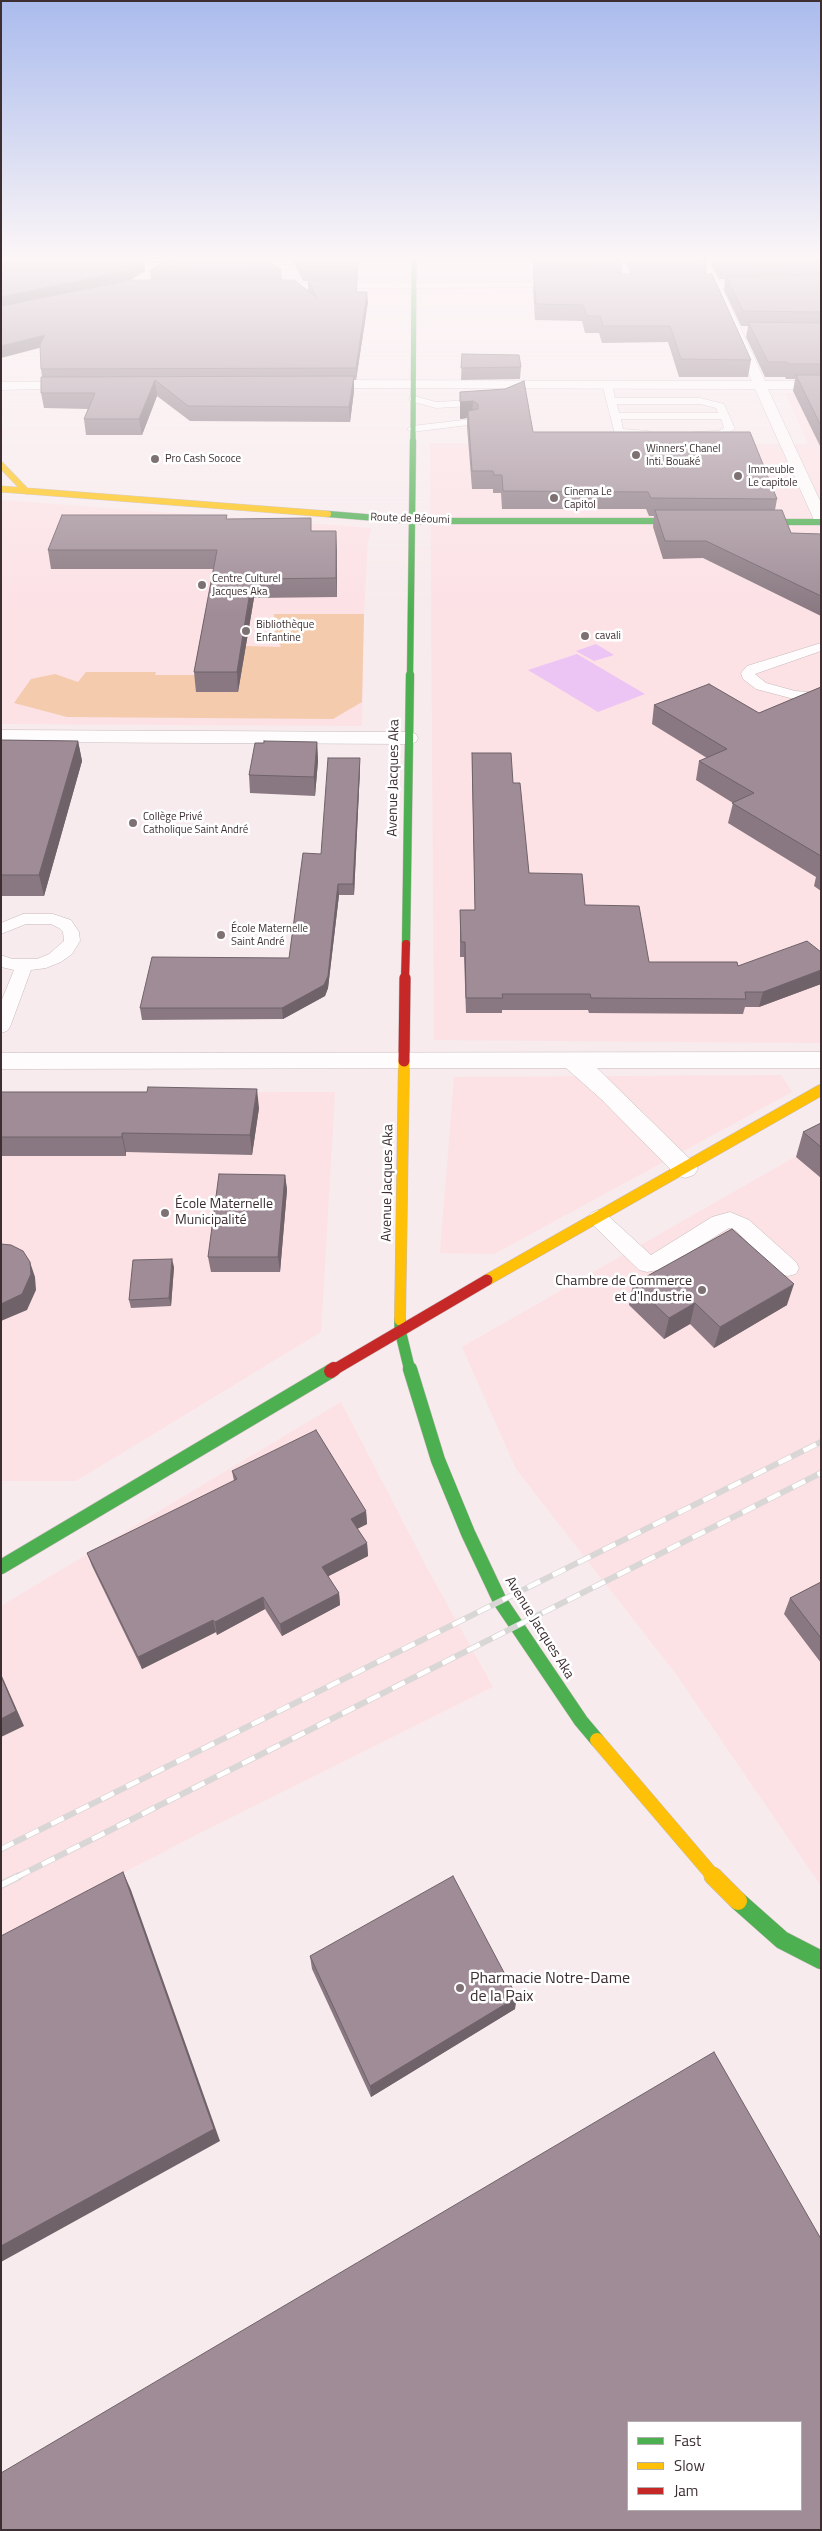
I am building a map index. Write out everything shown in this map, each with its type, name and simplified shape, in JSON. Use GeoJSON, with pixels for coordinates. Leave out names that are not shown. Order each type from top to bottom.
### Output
{"type":"FeatureCollection","features":[{"type":"Feature","properties":{"kind":"street","name":"Avenue Jacques Aka"},"geometry":{"type":"LineString","coordinates":[[413,379],[406,1061],[400,1330],[415,1392],[438,1460],[468,1533],[500,1601],[581,1721],[727,1892],[782,1940],[821,1960]]}},
{"type":"Feature","properties":{"kind":"street"},"geometry":{"type":"LineString","coordinates":[[741,522],[821,521],[760,379]]}},
{"type":"Feature","properties":{"kind":"street"},"geometry":{"type":"LineString","coordinates":[[305,384],[821,385]]}},
{"type":"Feature","properties":{"kind":"street"},"geometry":{"type":"LineString","coordinates":[[1,386],[90,385]]}},
{"type":"Feature","properties":{"kind":"street"},"geometry":{"type":"LineString","coordinates":[[1,466],[26,491]]}},
{"type":"Feature","properties":{"kind":"street","name":"Route de Béoumi"},"geometry":{"type":"LineString","coordinates":[[1,489],[413,521],[702,521]]}},
{"type":"Feature","properties":{"kind":"street"},"geometry":{"type":"LineString","coordinates":[[1,736],[410,738]]}},
{"type":"Feature","properties":{"kind":"street"},"geometry":{"type":"LineString","coordinates":[[572,1060],[610,1094],[685,1168]]}},
{"type":"Feature","properties":{"kind":"street"},"geometry":{"type":"LineString","coordinates":[[1,1061],[821,1060]]}},
{"type":"Feature","properties":{"kind":"street"},"geometry":{"type":"LineString","coordinates":[[1,1567],[400,1330],[821,1090]]}},
{"type":"Feature","properties":{"kind":"lane"},"geometry":{"type":"LineString","coordinates":[[459,384],[468,393],[471,414]]}},
{"type":"Feature","properties":{"kind":"lane"},"geometry":{"type":"LineString","coordinates":[[515,396],[523,392],[523,384]]}},
{"type":"Feature","properties":{"kind":"lane"},"geometry":{"type":"LineString","coordinates":[[607,384],[619,432],[655,434]]}},
{"type":"Feature","properties":{"kind":"lane"},"geometry":{"type":"LineString","coordinates":[[414,399],[471,414]]}},
{"type":"Feature","properties":{"kind":"lane"},"geometry":{"type":"LineString","coordinates":[[412,429],[471,414],[495,401]]}},
{"type":"Feature","properties":{"kind":"lane"},"geometry":{"type":"LineString","coordinates":[[611,401],[700,401],[720,406],[730,429],[720,434],[683,434]]}},
{"type":"Feature","properties":{"kind":"lane"},"geometry":{"type":"LineString","coordinates":[[616,416],[724,416]]}},
{"type":"Feature","properties":{"kind":"lane"},"geometry":{"type":"LineString","coordinates":[[821,647],[752,669],[748,673],[750,679],[761,686],[794,695],[821,697]]}},
{"type":"Feature","properties":{"kind":"lane"},"geometry":{"type":"LineString","coordinates":[[1,929],[23,919],[39,917],[53,919],[65,924],[71,932],[72,941],[66,950],[55,958],[40,964],[9,964],[1,960]]}},
{"type":"Feature","properties":{"kind":"lane"},"geometry":{"type":"LineString","coordinates":[[1,1027],[24,965]]}},
{"type":"Feature","properties":{"kind":"lane"},"geometry":{"type":"LineString","coordinates":[[598,1218],[647,1264],[655,1263],[718,1222],[730,1220],[742,1225],[788,1268]]}},
{"type":"Feature","properties":{"kind":"shaded area"},"geometry":{"type":"Polygon","coordinates":[[[785,393],[821,393],[821,1043],[434,1040],[430,443],[808,444],[785,393]]]}},
{"type":"Feature","properties":{"kind":"shaded area"},"geometry":{"type":"Polygon","coordinates":[[[1,500],[372,528],[368,540],[364,614],[362,726],[1,724],[1,500]]]}},
{"type":"Feature","properties":{"kind":"shaded area"},"geometry":{"type":"Polygon","coordinates":[[[274,614],[364,614],[362,702],[333,719],[67,717],[14,703],[31,679],[55,674],[78,682],[86,672],[156,672],[155,675],[200,675],[246,646],[281,647],[275,635],[274,614]]]}},
{"type":"Feature","properties":{"kind":"shaded area"},"geometry":{"type":"Polygon","coordinates":[[[596,644],[614,655],[594,661],[576,651],[596,644]]]}},
{"type":"Feature","properties":{"kind":"shaded area"},"geometry":{"type":"Polygon","coordinates":[[[577,654],[645,694],[598,712],[528,670],[577,654]]]}},
{"type":"Feature","properties":{"kind":"shaded area"},"geometry":{"type":"Polygon","coordinates":[[[781,1075],[792,1092],[494,1254],[440,1253],[454,1077],[781,1075]]]}},
{"type":"Feature","properties":{"kind":"shaded area","name":"École Maternelle Municipalité"},"geometry":{"type":"Polygon","coordinates":[[[335,1092],[321,1332],[76,1481],[1,1481],[1,1093],[335,1092]]]}},
{"type":"Feature","properties":{"kind":"shaded area"},"geometry":{"type":"Polygon","coordinates":[[[821,1142],[821,1886],[676,1674],[516,1469],[462,1347],[821,1142]]]}},
{"type":"Feature","properties":{"kind":"shaded area"},"geometry":{"type":"Polygon","coordinates":[[[341,1402],[427,1568],[493,1687],[196,1835],[1,1936],[1,1606],[341,1402]]]}},
{"type":"Feature","properties":{"kind":"building"},"geometry":{"type":"Polygon","coordinates":[[[41,379],[353,379],[349,407],[188,406],[155,380],[139,419],[84,419],[95,393],[41,393],[41,379]]]}},
{"type":"Feature","properties":{"kind":"building"},"geometry":{"type":"Polygon","coordinates":[[[798,379],[821,379],[821,426],[798,379]]]}},
{"type":"Feature","properties":{"kind":"building"},"geometry":{"type":"Polygon","coordinates":[[[524,381],[533,432],[750,432],[777,499],[651,498],[648,492],[503,491],[502,475],[494,475],[493,471],[472,471],[468,411],[478,409],[478,404],[473,401],[460,402],[460,392],[505,389],[524,381]]]}},
{"type":"Feature","properties":{"kind":"building"},"geometry":{"type":"Polygon","coordinates":[[[655,510],[782,510],[791,533],[821,534],[821,596],[706,541],[665,541],[655,510]]]}},
{"type":"Feature","properties":{"kind":"building"},"geometry":{"type":"Polygon","coordinates":[[[62,515],[227,515],[226,519],[311,518],[311,531],[336,531],[336,578],[252,579],[237,672],[194,672],[217,550],[48,550],[62,515]]]}},
{"type":"Feature","properties":{"kind":"building"},"geometry":{"type":"Polygon","coordinates":[[[709,684],[759,713],[821,687],[821,856],[732,803],[754,793],[699,761],[727,749],[654,705],[709,684]]]}},
{"type":"Feature","properties":{"kind":"building"},"geometry":{"type":"Polygon","coordinates":[[[1,740],[78,741],[39,875],[1,875],[1,740]]]}},
{"type":"Feature","properties":{"kind":"building"},"geometry":{"type":"Polygon","coordinates":[[[264,741],[317,742],[314,777],[249,775],[255,743],[264,743],[264,741]]]}},
{"type":"Feature","properties":{"kind":"building"},"geometry":{"type":"Polygon","coordinates":[[[472,753],[511,753],[513,783],[520,783],[529,873],[582,874],[585,905],[639,906],[649,962],[737,962],[738,966],[807,941],[821,952],[821,970],[763,992],[745,992],[746,999],[591,998],[590,994],[502,994],[503,998],[466,998],[465,942],[461,942],[460,910],[475,910],[472,753]]]}},
{"type":"Feature","properties":{"kind":"building"},"geometry":{"type":"Polygon","coordinates":[[[328,758],[360,758],[353,884],[338,884],[328,976],[324,985],[282,1008],[140,1008],[152,957],[289,958],[303,853],[321,854],[328,758]]]}},
{"type":"Feature","properties":{"kind":"building"},"geometry":{"type":"Polygon","coordinates":[[[148,1087],[257,1089],[250,1135],[122,1133],[122,1137],[1,1137],[1,1092],[147,1092],[148,1087]]]}},
{"type":"Feature","properties":{"kind":"building"},"geometry":{"type":"Polygon","coordinates":[[[821,1123],[821,1147],[803,1132],[821,1123]]]}},
{"type":"Feature","properties":{"kind":"building"},"geometry":{"type":"Polygon","coordinates":[[[219,1174],[285,1175],[278,1257],[208,1257],[219,1174]]]}},
{"type":"Feature","properties":{"kind":"building"},"geometry":{"type":"Polygon","coordinates":[[[732,1229],[794,1284],[720,1327],[695,1303],[669,1318],[633,1284],[732,1229]]]}},
{"type":"Feature","properties":{"kind":"building"},"geometry":{"type":"Polygon","coordinates":[[[1,1244],[11,1245],[23,1251],[30,1262],[31,1274],[22,1294],[1,1304],[1,1244]]]}},
{"type":"Feature","properties":{"kind":"building"},"geometry":{"type":"Polygon","coordinates":[[[172,1259],[169,1298],[129,1300],[133,1260],[172,1259]]]}},
{"type":"Feature","properties":{"kind":"building"},"geometry":{"type":"Polygon","coordinates":[[[316,1430],[366,1511],[351,1519],[367,1543],[322,1567],[339,1593],[280,1624],[263,1597],[215,1622],[213,1620],[138,1657],[87,1553],[237,1479],[232,1471],[316,1430]]]}},
{"type":"Feature","properties":{"kind":"building"},"geometry":{"type":"Polygon","coordinates":[[[821,1582],[821,1638],[790,1598],[821,1582]]]}},
{"type":"Feature","properties":{"kind":"building"},"geometry":{"type":"Polygon","coordinates":[[[1,1676],[16,1711],[1,1719],[1,1676]]]}},
{"type":"Feature","properties":{"kind":"building"},"geometry":{"type":"Polygon","coordinates":[[[123,1872],[214,2129],[1,2246],[1,1936],[123,1872]]]}},
{"type":"Feature","properties":{"kind":"building"},"geometry":{"type":"Polygon","coordinates":[[[453,1876],[517,1997],[370,2086],[310,1956],[453,1876]]]}},
{"type":"Feature","properties":{"kind":"building"},"geometry":{"type":"Polygon","coordinates":[[[714,2052],[821,2239],[821,2530],[1,2530],[1,2473],[714,2052]]]}},
{"type":"Feature","properties":{"kind":"railway"},"geometry":{"type":"LineString","coordinates":[[1,1849],[821,1442]]}},
{"type":"Feature","properties":{"kind":"railway"},"geometry":{"type":"LineString","coordinates":[[17,1877],[821,1473]]}},
{"type":"Feature","properties":{"kind":"railway"},"geometry":{"type":"LineString","coordinates":[[1,1885],[17,1877]]}},
{"type":"Feature","properties":{"kind":"traffic: fast"},"geometry":{"type":"LineString","coordinates":[[406,944],[414,379]]}},
{"type":"Feature","properties":{"kind":"traffic: fast"},"geometry":{"type":"LineString","coordinates":[[328,514],[413,521],[691,521]]}},
{"type":"Feature","properties":{"kind":"traffic: fast"},"geometry":{"type":"LineString","coordinates":[[749,522],[821,522]]}},
{"type":"Feature","properties":{"kind":"traffic: fast"},"geometry":{"type":"LineString","coordinates":[[400,1320],[400,1330],[415,1391],[438,1460],[468,1533],[500,1601],[581,1721],[597,1740]]}},
{"type":"Feature","properties":{"kind":"traffic: fast"},"geometry":{"type":"LineString","coordinates":[[1,1567],[331,1371]]}},
{"type":"Feature","properties":{"kind":"traffic: fast"},"geometry":{"type":"LineString","coordinates":[[738,1901],[782,1940],[821,1960]]}},
{"type":"Feature","properties":{"kind":"traffic: slow"},"geometry":{"type":"LineString","coordinates":[[1,465],[26,491]]}},
{"type":"Feature","properties":{"kind":"traffic: slow"},"geometry":{"type":"LineString","coordinates":[[1,489],[328,514]]}},
{"type":"Feature","properties":{"kind":"traffic: slow"},"geometry":{"type":"LineString","coordinates":[[400,1320],[404,1061]]}},
{"type":"Feature","properties":{"kind":"traffic: slow"},"geometry":{"type":"LineString","coordinates":[[487,1280],[821,1090]]}},
{"type":"Feature","properties":{"kind":"traffic: slow"},"geometry":{"type":"LineString","coordinates":[[597,1740],[727,1892],[738,1901]]}},
{"type":"Feature","properties":{"kind":"traffic: jam"},"geometry":{"type":"LineString","coordinates":[[404,1061],[406,944]]}},
{"type":"Feature","properties":{"kind":"traffic: jam"},"geometry":{"type":"LineString","coordinates":[[331,1371],[487,1280]]}},
{"type":"Feature","properties":{"kind":"place","name":"Winners' Chanel Inti. Bouaké"},"geometry":{"type":"Point","coordinates":[636,455]}},
{"type":"Feature","properties":{"kind":"place","name":"Pro Cash Sococe"},"geometry":{"type":"Point","coordinates":[155,459]}},
{"type":"Feature","properties":{"kind":"place","name":"Immeuble Le capitole"},"geometry":{"type":"Point","coordinates":[738,476]}},
{"type":"Feature","properties":{"kind":"place","name":"Cinema Le Capitol"},"geometry":{"type":"Point","coordinates":[554,498]}},
{"type":"Feature","properties":{"kind":"place","name":"Centre Culturel Jacques Aka"},"geometry":{"type":"Point","coordinates":[202,585]}},
{"type":"Feature","properties":{"kind":"place","name":"Bibliothèque Enfantine"},"geometry":{"type":"Point","coordinates":[246,631]}},
{"type":"Feature","properties":{"kind":"place","name":"cavali"},"geometry":{"type":"Point","coordinates":[585,636]}},
{"type":"Feature","properties":{"kind":"place","name":"Collège Privé Catholique Saint André"},"geometry":{"type":"Point","coordinates":[133,823]}},
{"type":"Feature","properties":{"kind":"place","name":"École Maternelle Saint André"},"geometry":{"type":"Point","coordinates":[221,935]}},
{"type":"Feature","properties":{"kind":"place","name":"École Maternelle Municipalité"},"geometry":{"type":"Point","coordinates":[165,1213]}},
{"type":"Feature","properties":{"kind":"place","name":"Chambre de Commerce et d'Industrie"},"geometry":{"type":"Point","coordinates":[702,1290]}},
{"type":"Feature","properties":{"kind":"place","name":"Pharmacie Notre-Dame de la Paix"},"geometry":{"type":"Point","coordinates":[460,1988]}}]}
